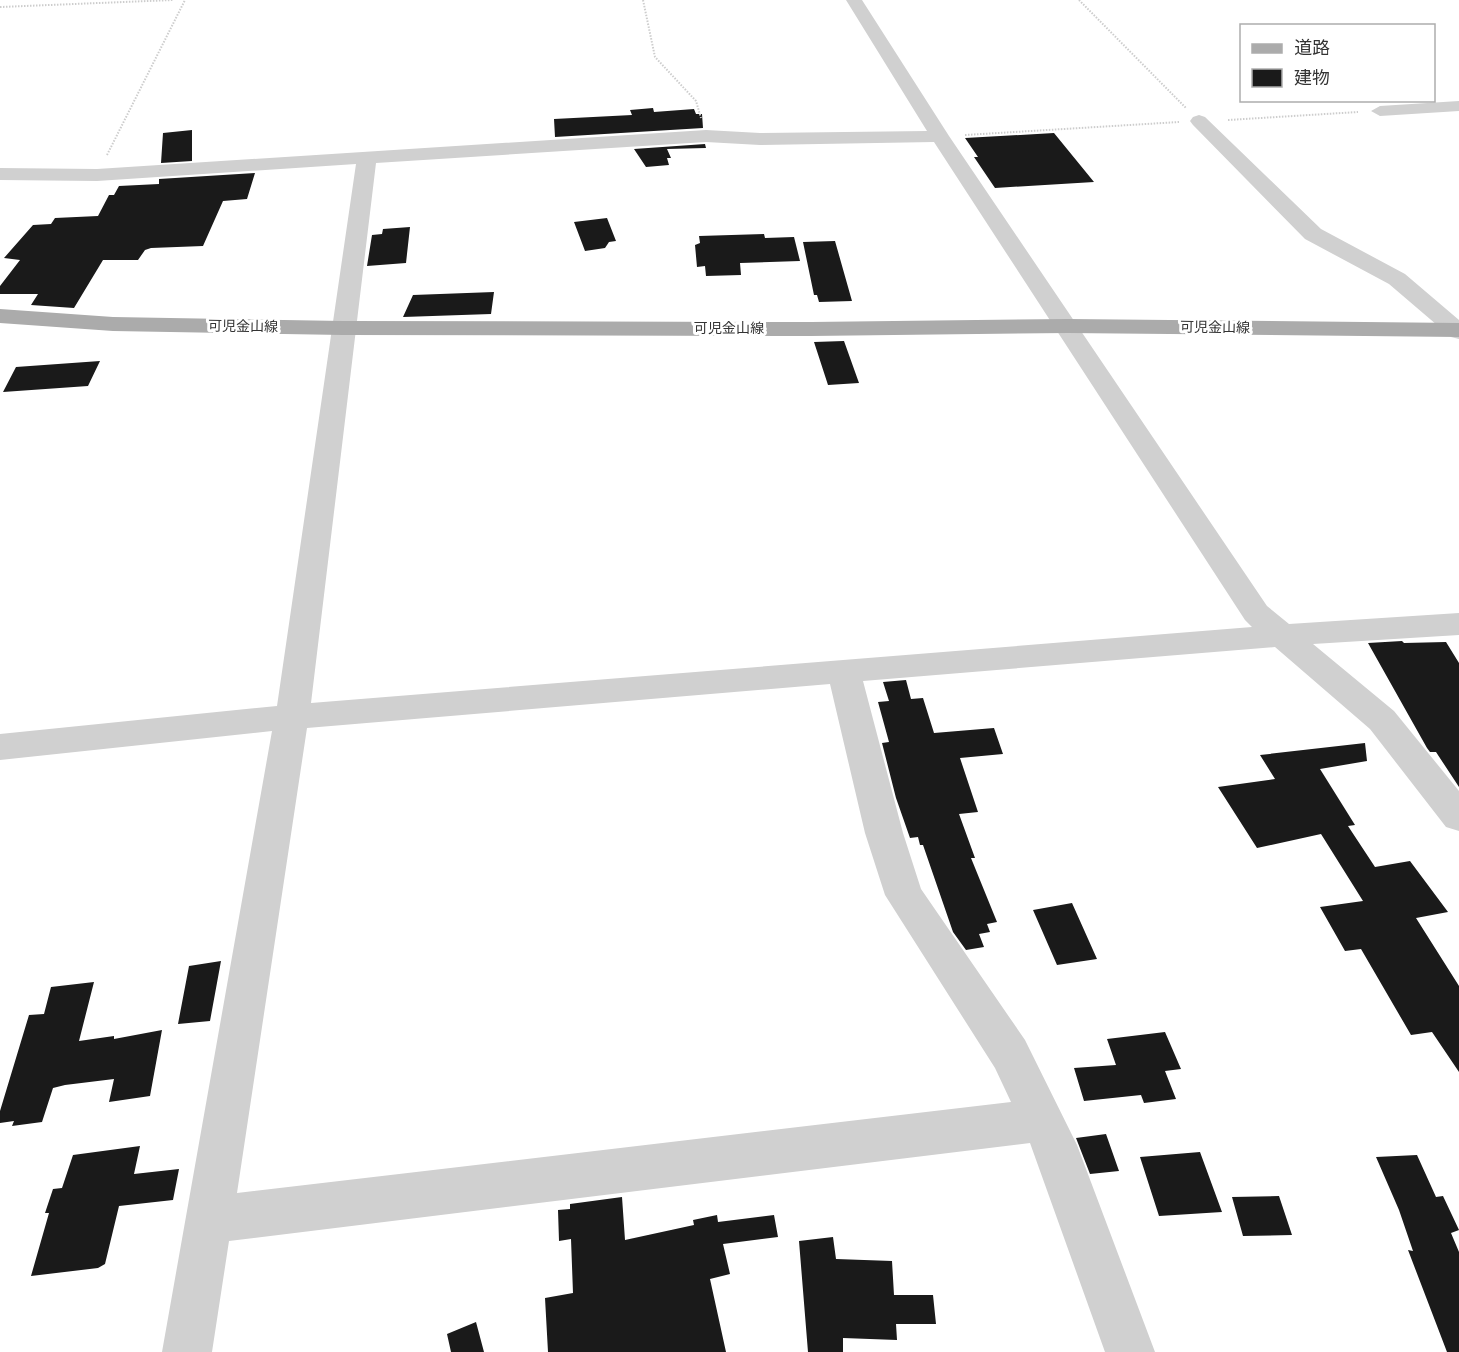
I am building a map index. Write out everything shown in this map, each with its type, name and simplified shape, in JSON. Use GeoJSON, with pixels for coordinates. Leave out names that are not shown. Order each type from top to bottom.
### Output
{"type":"FeatureCollection","features":[{"type":"Feature","properties":{"kind":"main road","name":"可児金山線"},"geometry":{"type":"LineString","coordinates":[[0,316],[113,324],[343,328],[1068,326],[1459,331]]}},
{"type":"Feature","properties":{"kind":"street"},"geometry":{"type":"LineString","coordinates":[[854,0],[940,136],[1256,613],[1382,720],[1459,817]]}},
{"type":"Feature","properties":{"kind":"street"},"geometry":{"type":"LineString","coordinates":[[1380,111],[1459,106]]}},
{"type":"Feature","properties":{"kind":"street"},"geometry":{"type":"LineString","coordinates":[[1199,121],[1313,234],[1397,279],[1459,331]]}},
{"type":"Feature","properties":{"kind":"street"},"geometry":{"type":"LineString","coordinates":[[0,174],[97,175],[706,136],[760,139],[940,136]]}},
{"type":"Feature","properties":{"kind":"street"},"geometry":{"type":"LineString","coordinates":[[188,1352],[292,717],[367,158]]}},
{"type":"Feature","properties":{"kind":"street"},"geometry":{"type":"LineString","coordinates":[[0,747],[292,717],[1284,636],[1459,624]]}},
{"type":"Feature","properties":{"kind":"street"},"geometry":{"type":"LineString","coordinates":[[844,672],[884,833],[904,895],[1010,1054],[1054,1145],[1130,1352]]}},
{"type":"Feature","properties":{"kind":"street"},"geometry":{"type":"LineString","coordinates":[[209,1220],[1042,1120]]}},
{"type":"Feature","properties":{"kind":"path"},"geometry":{"type":"LineString","coordinates":[[0,7],[173,0]]}},
{"type":"Feature","properties":{"kind":"path"},"geometry":{"type":"LineString","coordinates":[[97,175],[185,0]]}},
{"type":"Feature","properties":{"kind":"path"},"geometry":{"type":"LineString","coordinates":[[643,0],[655,57],[696,101],[706,136]]}},
{"type":"Feature","properties":{"kind":"path"},"geometry":{"type":"LineString","coordinates":[[1079,0],[1199,121]]}},
{"type":"Feature","properties":{"kind":"path"},"geometry":{"type":"LineString","coordinates":[[940,136],[1380,111]]}},
{"type":"Feature","properties":{"kind":"building"},"geometry":{"type":"Polygon","coordinates":[[[653,108],[654,112],[694,109],[696,114],[702,114],[703,128],[555,137],[554,119],[632,115],[630,110],[653,108]]]}},
{"type":"Feature","properties":{"kind":"building"},"geometry":{"type":"Polygon","coordinates":[[[192,130],[192,161],[161,163],[163,133],[192,130]]]}},
{"type":"Feature","properties":{"kind":"building"},"geometry":{"type":"Polygon","coordinates":[[[1054,133],[1094,182],[995,188],[974,157],[978,157],[965,138],[1054,133]]]}},
{"type":"Feature","properties":{"kind":"building"},"geometry":{"type":"Polygon","coordinates":[[[705,144],[706,148],[667,149],[671,158],[667,158],[669,165],[646,167],[634,149],[705,144]]]}},
{"type":"Feature","properties":{"kind":"building"},"geometry":{"type":"Polygon","coordinates":[[[255,173],[247,199],[223,201],[203,246],[151,248],[145,250],[138,260],[103,260],[74,308],[31,305],[38,294],[0,294],[0,286],[20,260],[4,258],[33,225],[51,224],[55,218],[98,216],[109,195],[114,195],[119,186],[159,184],[159,179],[255,173]]]}},
{"type":"Feature","properties":{"kind":"building"},"geometry":{"type":"Polygon","coordinates":[[[607,218],[616,241],[609,242],[605,248],[585,251],[574,222],[607,218]]]}},
{"type":"Feature","properties":{"kind":"building"},"geometry":{"type":"Polygon","coordinates":[[[410,227],[406,263],[367,266],[372,235],[382,234],[383,229],[410,227]]]}},
{"type":"Feature","properties":{"kind":"building"},"geometry":{"type":"Polygon","coordinates":[[[764,234],[765,238],[794,237],[800,261],[740,263],[741,275],[706,276],[705,266],[697,267],[695,245],[700,243],[699,236],[764,234]]]}},
{"type":"Feature","properties":{"kind":"building"},"geometry":{"type":"Polygon","coordinates":[[[835,241],[852,301],[819,302],[817,295],[814,295],[803,242],[835,241]]]}},
{"type":"Feature","properties":{"kind":"building"},"geometry":{"type":"Polygon","coordinates":[[[494,292],[491,314],[403,317],[413,295],[494,292]]]}},
{"type":"Feature","properties":{"kind":"building"},"geometry":{"type":"Polygon","coordinates":[[[844,341],[859,383],[828,385],[814,342],[844,341]]]}},
{"type":"Feature","properties":{"kind":"building"},"geometry":{"type":"Polygon","coordinates":[[[100,361],[88,386],[3,392],[16,367],[100,361]]]}},
{"type":"Feature","properties":{"kind":"building"},"geometry":{"type":"Polygon","coordinates":[[[1402,641],[1404,643],[1446,642],[1459,663],[1459,787],[1436,752],[1430,752],[1427,748],[1368,643],[1402,641]]]}},
{"type":"Feature","properties":{"kind":"building"},"geometry":{"type":"Polygon","coordinates":[[[906,680],[911,699],[923,698],[934,733],[994,728],[1003,754],[960,758],[978,812],[959,814],[975,858],[971,858],[997,922],[987,924],[990,932],[979,934],[984,947],[966,950],[953,932],[923,845],[920,845],[918,837],[910,838],[896,798],[882,743],[889,742],[878,702],[889,701],[883,682],[906,680]]]}},
{"type":"Feature","properties":{"kind":"building"},"geometry":{"type":"Polygon","coordinates":[[[1365,743],[1367,761],[1320,769],[1355,825],[1348,826],[1375,867],[1410,861],[1448,912],[1416,918],[1459,986],[1459,1072],[1432,1032],[1411,1035],[1361,949],[1345,951],[1320,907],[1363,901],[1321,834],[1257,848],[1218,787],[1275,779],[1260,755],[1365,743]]]}},
{"type":"Feature","properties":{"kind":"building"},"geometry":{"type":"Polygon","coordinates":[[[1072,903],[1097,959],[1057,965],[1033,910],[1072,903]]]}},
{"type":"Feature","properties":{"kind":"building"},"geometry":{"type":"Polygon","coordinates":[[[221,961],[210,1021],[178,1024],[189,966],[221,961]]]}},
{"type":"Feature","properties":{"kind":"building"},"geometry":{"type":"Polygon","coordinates":[[[94,982],[79,1041],[114,1036],[114,1039],[162,1030],[150,1096],[109,1102],[114,1079],[65,1085],[53,1088],[42,1122],[12,1126],[14,1121],[0,1123],[0,1111],[29,1015],[44,1014],[51,987],[94,982]]]}},
{"type":"Feature","properties":{"kind":"building"},"geometry":{"type":"Polygon","coordinates":[[[1165,1032],[1181,1069],[1165,1071],[1176,1099],[1144,1103],[1141,1095],[1084,1101],[1074,1068],[1116,1065],[1107,1039],[1165,1032]]]}},
{"type":"Feature","properties":{"kind":"building"},"geometry":{"type":"Polygon","coordinates":[[[1106,1134],[1119,1171],[1090,1174],[1076,1138],[1106,1134]]]}},
{"type":"Feature","properties":{"kind":"building"},"geometry":{"type":"Polygon","coordinates":[[[140,1146],[134,1174],[179,1169],[173,1200],[119,1206],[105,1264],[98,1268],[31,1276],[49,1213],[45,1213],[53,1189],[62,1188],[73,1155],[140,1146]]]}},
{"type":"Feature","properties":{"kind":"building"},"geometry":{"type":"Polygon","coordinates":[[[1200,1152],[1222,1212],[1159,1216],[1140,1157],[1200,1152]]]}},
{"type":"Feature","properties":{"kind":"building"},"geometry":{"type":"Polygon","coordinates":[[[1417,1155],[1436,1197],[1443,1196],[1459,1230],[1451,1233],[1459,1252],[1459,1352],[1447,1352],[1408,1250],[1413,1251],[1399,1210],[1376,1157],[1417,1155]]]}},
{"type":"Feature","properties":{"kind":"building"},"geometry":{"type":"Polygon","coordinates":[[[1279,1196],[1292,1235],[1243,1236],[1232,1197],[1279,1196]]]}},
{"type":"Feature","properties":{"kind":"building"},"geometry":{"type":"Polygon","coordinates":[[[622,1197],[625,1240],[694,1225],[693,1220],[717,1215],[718,1222],[774,1215],[778,1237],[723,1244],[730,1274],[710,1279],[726,1352],[548,1352],[545,1298],[573,1293],[571,1239],[559,1241],[558,1210],[570,1209],[570,1204],[622,1197]]]}},
{"type":"Feature","properties":{"kind":"building"},"geometry":{"type":"Polygon","coordinates":[[[833,1237],[836,1259],[892,1261],[894,1295],[933,1295],[936,1324],[896,1324],[897,1340],[843,1338],[843,1352],[808,1352],[799,1241],[833,1237]]]}},
{"type":"Feature","properties":{"kind":"building"},"geometry":{"type":"Polygon","coordinates":[[[476,1322],[484,1352],[451,1352],[447,1334],[476,1322]]]}}]}
